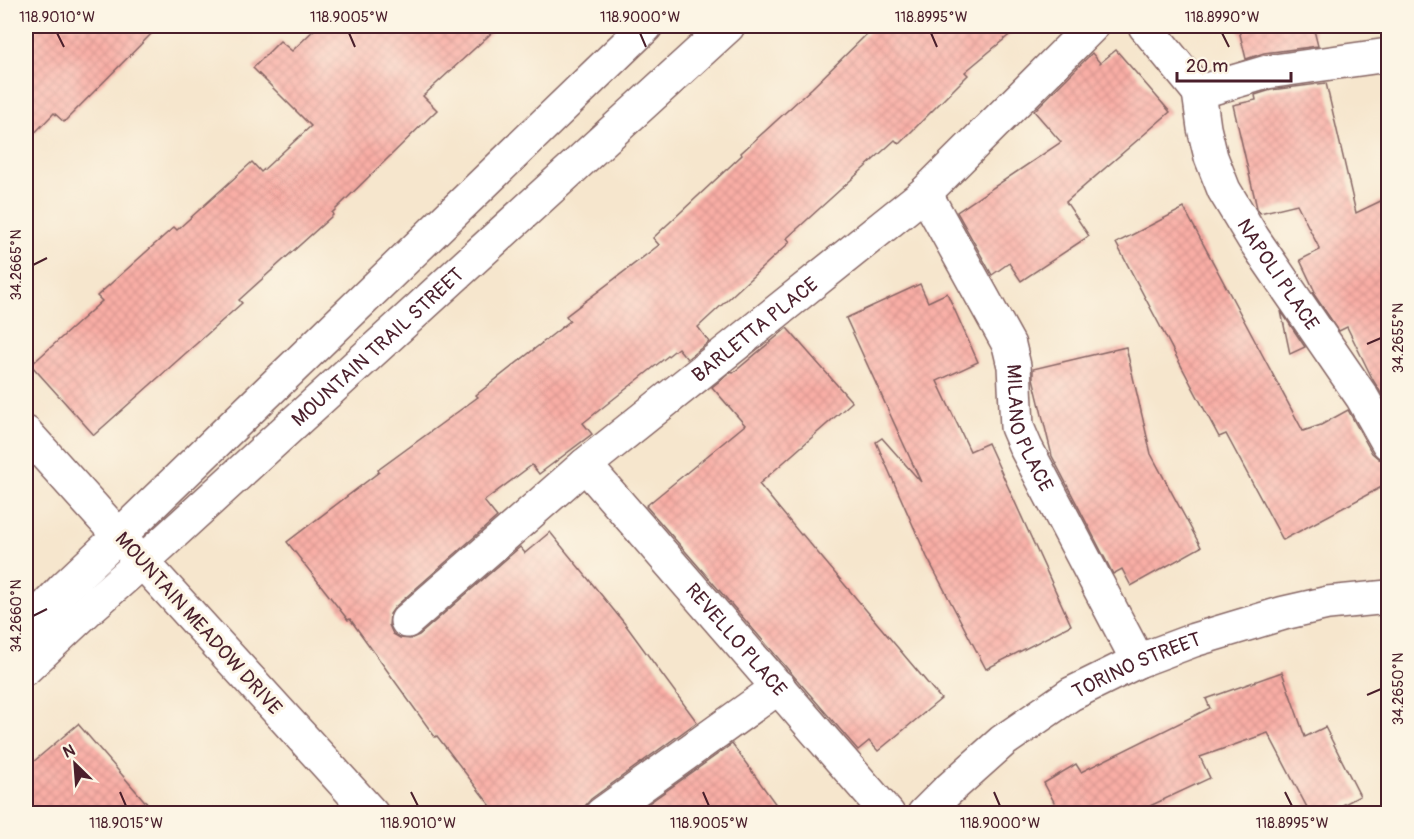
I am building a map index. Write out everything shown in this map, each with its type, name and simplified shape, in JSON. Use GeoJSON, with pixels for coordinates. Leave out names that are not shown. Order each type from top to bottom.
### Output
{"type":"FeatureCollection","features":[{"type":"Feature","properties":{"kind":"street","name":"MOUNTAIN TRAIL STREET"},"geometry":{"type":"LineString","coordinates":[[26,628],[64,588],[646,26]]}},
{"type":"Feature","properties":{"kind":"street","name":"MOUNTAIN TRAIL STREET"},"geometry":{"type":"LineString","coordinates":[[26,668],[728,26]]}},
{"type":"Feature","properties":{"kind":"street","name":"BARLETTA PLACE"},"geometry":{"type":"LineString","coordinates":[[407,621],[585,465],[925,193],[1092,26]]}},
{"type":"Feature","properties":{"kind":"street"},"geometry":{"type":"LineString","coordinates":[[1145,26],[1199,92],[1267,72],[1389,54]]}},
{"type":"Feature","properties":{"kind":"street","name":"NAPOLI PLACE"},"geometry":{"type":"LineString","coordinates":[[1199,92],[1211,157],[1224,190],[1253,238],[1362,397],[1389,443]]}},
{"type":"Feature","properties":{"kind":"street","name":"MILANO PLACE"},"geometry":{"type":"LineString","coordinates":[[925,193],[1008,345],[1014,366],[1017,427],[1026,448],[1138,662]]}},
{"type":"Feature","properties":{"kind":"street","name":"MOUNTAIN MEADOW DRIVE"},"geometry":{"type":"LineString","coordinates":[[26,433],[372,813]]}},
{"type":"Feature","properties":{"kind":"street","name":"REVELLO PLACE"},"geometry":{"type":"LineString","coordinates":[[585,465],[888,813]]}},
{"type":"Feature","properties":{"kind":"street","name":"TORINO STREET"},"geometry":{"type":"LineString","coordinates":[[924,813],[1003,741],[1071,694],[1138,662],[1194,640],[1284,613],[1328,603],[1389,597]]}},
{"type":"Feature","properties":{"kind":"street"},"geometry":{"type":"LineString","coordinates":[[602,813],[779,687]]}},
{"type":"Feature","properties":{"kind":"building"},"geometry":{"type":"Polygon","coordinates":[[[26,26],[159,26],[64,122],[54,113],[26,142],[26,26]]]}},
{"type":"Feature","properties":{"kind":"building"},"geometry":{"type":"Polygon","coordinates":[[[318,26],[499,26],[423,96],[437,110],[332,213],[333,215],[239,300],[242,303],[94,435],[31,365],[102,301],[97,296],[174,227],[177,230],[252,162],[261,172],[311,126],[253,68],[280,41],[292,51],[318,26]]]}},
{"type":"Feature","properties":{"kind":"building"},"geometry":{"type":"Polygon","coordinates":[[[875,26],[1020,26],[965,72],[968,75],[899,144],[895,140],[787,238],[790,242],[698,327],[709,342],[687,359],[678,348],[583,423],[592,434],[539,474],[532,465],[484,501],[497,517],[395,607],[390,614],[389,625],[393,634],[400,638],[410,639],[419,635],[520,547],[525,553],[550,532],[625,624],[697,722],[591,799],[585,806],[584,813],[496,813],[437,736],[435,737],[350,619],[348,620],[287,542],[379,472],[378,470],[478,397],[476,395],[570,321],[566,316],[659,245],[653,238],[875,26]]]}},
{"type":"Feature","properties":{"kind":"building"},"geometry":{"type":"Polygon","coordinates":[[[1238,26],[1313,26],[1318,46],[1264,53],[1246,59],[1238,26]]]}},
{"type":"Feature","properties":{"kind":"building"},"geometry":{"type":"Polygon","coordinates":[[[1116,50],[1170,112],[1066,202],[1089,236],[1021,281],[1009,263],[992,275],[957,212],[1061,142],[1034,111],[1092,53],[1100,63],[1116,50]]]}},
{"type":"Feature","properties":{"kind":"building"},"geometry":{"type":"Polygon","coordinates":[[[1326,83],[1356,213],[1389,197],[1389,406],[1373,380],[1347,327],[1339,331],[1313,293],[1315,292],[1300,260],[1320,250],[1297,204],[1260,213],[1257,208],[1233,105],[1256,100],[1255,95],[1271,90],[1326,83]]]}},
{"type":"Feature","properties":{"kind":"building"},"geometry":{"type":"Polygon","coordinates":[[[1184,208],[1303,431],[1321,425],[1348,410],[1372,453],[1379,459],[1389,462],[1389,483],[1283,540],[1226,434],[1219,437],[1116,243],[1184,208]]]}},
{"type":"Feature","properties":{"kind":"building"},"geometry":{"type":"Polygon","coordinates":[[[920,284],[928,302],[947,293],[978,362],[937,381],[970,451],[988,443],[1071,625],[986,669],[927,557],[876,442],[882,438],[921,482],[846,318],[920,284]]]}},
{"type":"Feature","properties":{"kind":"building"},"geometry":{"type":"Polygon","coordinates":[[[1281,311],[1305,347],[1290,354],[1281,311]]]}},
{"type":"Feature","properties":{"kind":"building"},"geometry":{"type":"Polygon","coordinates":[[[787,328],[852,402],[759,484],[941,699],[878,751],[869,741],[858,750],[646,506],[745,425],[712,387],[732,371],[733,373],[787,328]]]}},
{"type":"Feature","properties":{"kind":"building"},"geometry":{"type":"Polygon","coordinates":[[[1126,347],[1151,454],[1201,547],[1131,586],[1122,569],[1113,574],[1052,456],[1033,378],[1033,369],[1126,347]]]}},
{"type":"Feature","properties":{"kind":"building"},"geometry":{"type":"Polygon","coordinates":[[[1282,672],[1305,737],[1325,727],[1360,796],[1331,811],[1332,813],[1310,813],[1268,733],[1200,757],[1210,778],[1135,813],[1060,813],[1044,783],[1076,764],[1081,772],[1210,708],[1206,699],[1282,672]]]}},
{"type":"Feature","properties":{"kind":"building"},"geometry":{"type":"Polygon","coordinates":[[[78,724],[155,813],[26,813],[26,768],[78,724]]]}},
{"type":"Feature","properties":{"kind":"building"},"geometry":{"type":"Polygon","coordinates":[[[732,744],[782,813],[635,813],[732,744]]]}}]}
